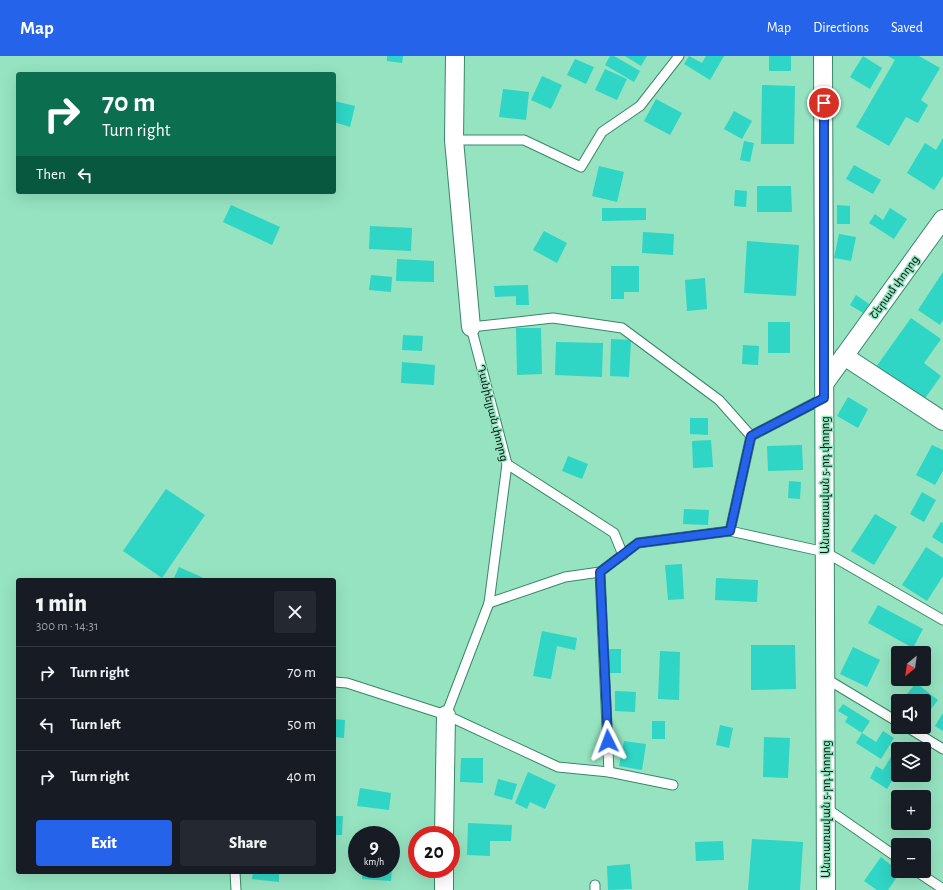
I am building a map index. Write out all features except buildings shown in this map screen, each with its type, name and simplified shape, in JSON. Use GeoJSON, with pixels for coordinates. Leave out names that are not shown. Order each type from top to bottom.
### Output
{"type":"FeatureCollection","features":[{"type":"Feature","properties":{"kind":"street","name":"Դանիելյան փողոց"},"geometry":{"type":"LineString","coordinates":[[455,56],[454,140],[471,327]]}},
{"type":"Feature","properties":{"kind":"street","name":"Անտառավան 5-րդ փողոց"},"geometry":{"type":"LineString","coordinates":[[823,56],[826,890]]}},
{"type":"Feature","properties":{"kind":"street","name":"Շերամ փողոց"},"geometry":{"type":"LineString","coordinates":[[824,391],[844,356],[943,219]]}},
{"type":"Feature","properties":{"kind":"street"},"geometry":{"type":"LineString","coordinates":[[844,356],[943,421]]}},
{"type":"Feature","properties":{"kind":"street","name":"Դանիելյան փողոց"},"geometry":{"type":"LineString","coordinates":[[444,826],[446,715]]}},
{"type":"Feature","properties":{"kind":"street"},"geometry":{"type":"LineString","coordinates":[[444,878],[444,890]]}},
{"type":"Feature","properties":{"kind":"lane"},"geometry":{"type":"LineString","coordinates":[[454,140],[524,140],[581,167],[602,132],[640,106],[679,56]]}},
{"type":"Feature","properties":{"kind":"lane"},"geometry":{"type":"LineString","coordinates":[[471,327],[553,318],[622,328],[719,400],[751,436]]}},
{"type":"Feature","properties":{"kind":"lane","name":"Դանիելյան փողոց"},"geometry":{"type":"LineString","coordinates":[[446,715],[489,603],[507,464],[471,327]]}},
{"type":"Feature","properties":{"kind":"lane"},"geometry":{"type":"LineString","coordinates":[[730,531],[751,436],[824,391]]}},
{"type":"Feature","properties":{"kind":"lane"},"geometry":{"type":"LineString","coordinates":[[507,464],[614,533],[623,555]]}},
{"type":"Feature","properties":{"kind":"lane"},"geometry":{"type":"LineString","coordinates":[[489,603],[565,577],[600,572],[638,543],[730,531],[825,552],[943,620]]}},
{"type":"Feature","properties":{"kind":"lane"},"geometry":{"type":"LineString","coordinates":[[600,572],[609,772]]}},
{"type":"Feature","properties":{"kind":"lane"},"geometry":{"type":"LineString","coordinates":[[825,678],[891,718]]}},
{"type":"Feature","properties":{"kind":"lane"},"geometry":{"type":"LineString","coordinates":[[336,682],[347,683],[446,715],[558,767],[609,772],[673,785]]}},
{"type":"Feature","properties":{"kind":"lane"},"geometry":{"type":"LineString","coordinates":[[919,734],[943,748]]}},
{"type":"Feature","properties":{"kind":"lane"},"geometry":{"type":"LineString","coordinates":[[826,808],[891,853]]}},
{"type":"Feature","properties":{"kind":"lane"},"geometry":{"type":"LineString","coordinates":[[235,874],[236,890]]}},
{"type":"Feature","properties":{"kind":"lane"},"geometry":{"type":"LineString","coordinates":[[926,878],[943,889]]}},
{"type":"Feature","properties":{"kind":"route"},"geometry":{"type":"LineString","coordinates":[[608,741],[600,572],[638,543],[730,531],[751,436],[824,398],[824,103]]}}]}
